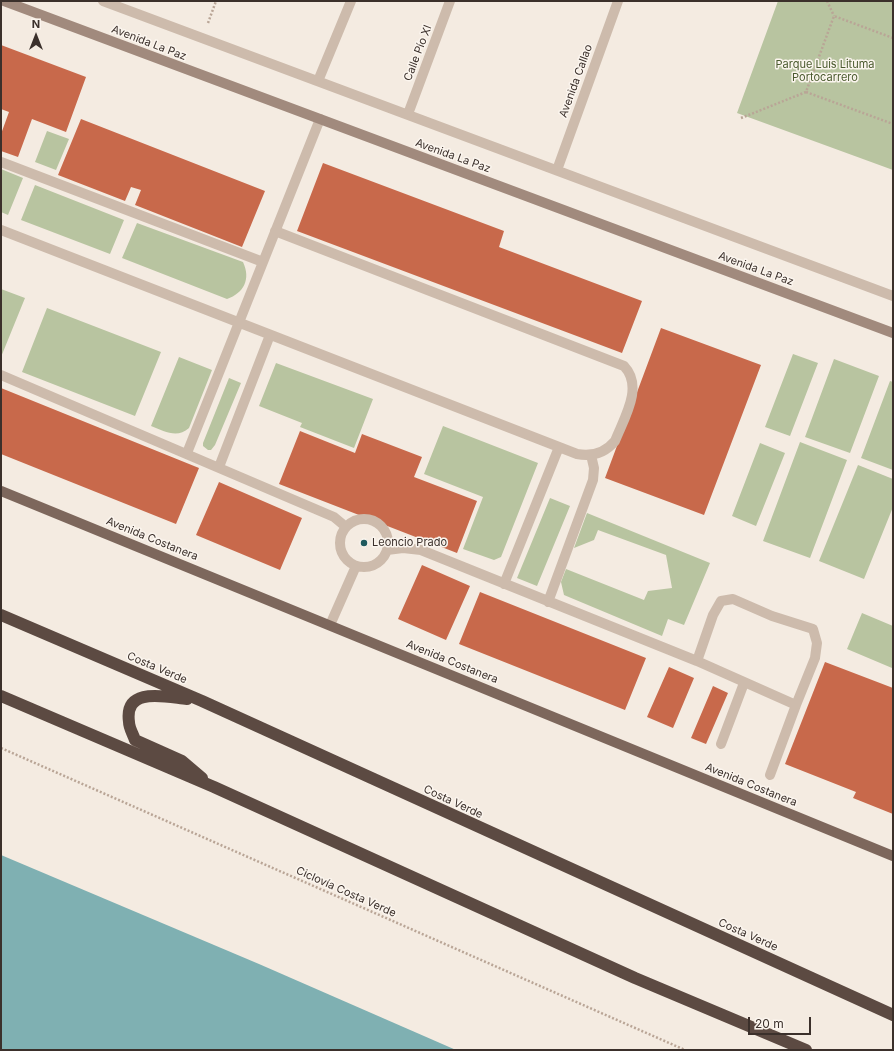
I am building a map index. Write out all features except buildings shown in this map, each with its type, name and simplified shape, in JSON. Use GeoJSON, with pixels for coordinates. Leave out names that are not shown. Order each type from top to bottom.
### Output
{"type":"FeatureCollection","features":[{"type":"Feature","properties":{"kind":"highway","name":"Costa Verde"},"geometry":{"type":"LineString","coordinates":[[1,615],[202,701],[893,1015]]}},
{"type":"Feature","properties":{"kind":"highway"},"geometry":{"type":"LineString","coordinates":[[1,696],[214,787],[635,978],[806,1050]]}},
{"type":"Feature","properties":{"kind":"highway"},"geometry":{"type":"LineString","coordinates":[[202,701],[156,696],[139,698],[132,704],[129,711],[129,723],[135,740],[182,761],[214,787]]}},
{"type":"Feature","properties":{"kind":"main road","name":"Avenida Costanera"},"geometry":{"type":"LineString","coordinates":[[1,490],[893,856]]}},
{"type":"Feature","properties":{"kind":"street","name":"Avenida La Paz"},"geometry":{"type":"LineString","coordinates":[[4,1],[893,333]]}},
{"type":"Feature","properties":{"kind":"street","name":"Avenida La Paz"},"geometry":{"type":"LineString","coordinates":[[103,1],[893,296]]}},
{"type":"Feature","properties":{"kind":"street"},"geometry":{"type":"LineString","coordinates":[[318,81],[351,1]]}},
{"type":"Feature","properties":{"kind":"street","name":"Calle Pío XI"},"geometry":{"type":"LineString","coordinates":[[408,114],[450,1]]}},
{"type":"Feature","properties":{"kind":"street","name":"Avenida Callao"},"geometry":{"type":"LineString","coordinates":[[557,170],[618,1]]}},
{"type":"Feature","properties":{"kind":"street"},"geometry":{"type":"LineString","coordinates":[[188,453],[320,119]]}},
{"type":"Feature","properties":{"kind":"street"},"geometry":{"type":"LineString","coordinates":[[1,162],[263,262]]}},
{"type":"Feature","properties":{"kind":"street"},"geometry":{"type":"LineString","coordinates":[[1,230],[577,454],[591,455],[604,451],[615,441],[633,393],[632,378],[624,366],[275,231]]}},
{"type":"Feature","properties":{"kind":"street"},"geometry":{"type":"LineString","coordinates":[[219,467],[270,335]]}},
{"type":"Feature","properties":{"kind":"street"},"geometry":{"type":"LineString","coordinates":[[1,375],[188,453],[334,517],[346,527]]}},
{"type":"Feature","properties":{"kind":"street"},"geometry":{"type":"LineString","coordinates":[[504,584],[559,447]]}},
{"type":"Feature","properties":{"kind":"street"},"geometry":{"type":"LineString","coordinates":[[548,602],[593,480],[594,468],[591,455]]}},
{"type":"Feature","properties":{"kind":"street"},"geometry":{"type":"LineString","coordinates":[[360,519],[368,519],[376,522],[387,535],[387,550],[378,563],[371,566],[356,566],[344,557],[340,550],[342,534],[346,527],[352,522],[360,519]]}},
{"type":"Feature","properties":{"kind":"street"},"geometry":{"type":"LineString","coordinates":[[387,550],[404,548],[421,550],[696,661],[796,705]]}},
{"type":"Feature","properties":{"kind":"street"},"geometry":{"type":"LineString","coordinates":[[330,625],[356,566]]}},
{"type":"Feature","properties":{"kind":"street"},"geometry":{"type":"LineString","coordinates":[[696,661],[713,615],[721,601],[733,599],[772,616],[813,628],[817,643],[815,658],[770,775]]}},
{"type":"Feature","properties":{"kind":"street"},"geometry":{"type":"LineString","coordinates":[[721,744],[744,683]]}},
{"type":"Feature","properties":{"kind":"path"},"geometry":{"type":"LineString","coordinates":[[202,38],[216,1]]}},
{"type":"Feature","properties":{"kind":"path"},"geometry":{"type":"LineString","coordinates":[[827,1],[834,16],[893,38]]}},
{"type":"Feature","properties":{"kind":"path"},"geometry":{"type":"LineString","coordinates":[[806,92],[834,16]]}},
{"type":"Feature","properties":{"kind":"path"},"geometry":{"type":"LineString","coordinates":[[741,118],[806,92],[893,124]]}},
{"type":"Feature","properties":{"kind":"path","name":"Ciclovía Costa Verde"},"geometry":{"type":"LineString","coordinates":[[1,748],[685,1050]]}},
{"type":"Feature","properties":{"kind":"green space","name":"Parque Luis Lituma Portocarrero"},"geometry":{"type":"Polygon","coordinates":[[[778,1],[893,1],[893,170],[737,113],[778,1]]]}},
{"type":"Feature","properties":{"kind":"green space"},"geometry":{"type":"Polygon","coordinates":[[[47,131],[69,139],[56,170],[35,162],[47,131]]]}},
{"type":"Feature","properties":{"kind":"green space"},"geometry":{"type":"Polygon","coordinates":[[[1,169],[23,178],[8,215],[1,212],[1,169]]]}},
{"type":"Feature","properties":{"kind":"green space"},"geometry":{"type":"Polygon","coordinates":[[[35,185],[124,220],[110,254],[21,220],[35,185]]]}},
{"type":"Feature","properties":{"kind":"green space"},"geometry":{"type":"Polygon","coordinates":[[[137,223],[243,262],[246,280],[242,289],[227,299],[122,258],[137,223]]]}},
{"type":"Feature","properties":{"kind":"green space"},"geometry":{"type":"Polygon","coordinates":[[[1,289],[25,298],[1,357],[1,289]]]}},
{"type":"Feature","properties":{"kind":"green space"},"geometry":{"type":"Polygon","coordinates":[[[47,308],[161,352],[135,416],[22,372],[47,308]]]}},
{"type":"Feature","properties":{"kind":"green space"},"geometry":{"type":"Polygon","coordinates":[[[793,354],[818,363],[790,436],[765,427],[793,354]]]}},
{"type":"Feature","properties":{"kind":"green space"},"geometry":{"type":"Polygon","coordinates":[[[179,357],[212,370],[189,428],[175,434],[151,426],[179,357]]]}},
{"type":"Feature","properties":{"kind":"green space"},"geometry":{"type":"Polygon","coordinates":[[[834,359],[879,376],[850,453],[805,437],[834,359]]]}},
{"type":"Feature","properties":{"kind":"green space"},"geometry":{"type":"Polygon","coordinates":[[[276,363],[373,399],[354,448],[300,427],[302,423],[259,406],[276,363]]]}},
{"type":"Feature","properties":{"kind":"green space"},"geometry":{"type":"Polygon","coordinates":[[[229,378],[241,383],[215,445],[211,450],[208,450],[203,446],[203,443],[229,378]]]}},
{"type":"Feature","properties":{"kind":"green space"},"geometry":{"type":"Polygon","coordinates":[[[890,381],[893,382],[893,470],[861,458],[890,381]]]}},
{"type":"Feature","properties":{"kind":"green space"},"geometry":{"type":"Polygon","coordinates":[[[443,426],[538,463],[501,557],[494,560],[463,549],[483,497],[424,474],[443,426]]]}},
{"type":"Feature","properties":{"kind":"green space"},"geometry":{"type":"Polygon","coordinates":[[[800,442],[847,460],[810,558],[763,541],[800,442]]]}},
{"type":"Feature","properties":{"kind":"green space"},"geometry":{"type":"Polygon","coordinates":[[[760,443],[785,453],[756,526],[732,516],[760,443]]]}},
{"type":"Feature","properties":{"kind":"green space"},"geometry":{"type":"Polygon","coordinates":[[[858,465],[893,479],[893,507],[864,579],[819,561],[858,465]]]}},
{"type":"Feature","properties":{"kind":"green space"},"geometry":{"type":"Polygon","coordinates":[[[550,498],[570,506],[537,586],[517,578],[550,498]]]}},
{"type":"Feature","properties":{"kind":"green space"},"geometry":{"type":"Polygon","coordinates":[[[587,513],[710,563],[684,625],[668,619],[662,636],[564,595],[561,582],[566,569],[644,600],[648,591],[672,588],[666,555],[598,530],[594,540],[574,548],[587,513]]]}},
{"type":"Feature","properties":{"kind":"green space"},"geometry":{"type":"Polygon","coordinates":[[[862,613],[893,626],[892,668],[847,649],[862,613]]]}},
{"type":"Feature","properties":{"kind":"water"},"geometry":{"type":"Polygon","coordinates":[[[1,855],[259,964],[456,1050],[1,1050],[1,855]]]}},
{"type":"Feature","properties":{"kind":"place","name":"Leoncio Prado"},"geometry":{"type":"Point","coordinates":[364,543]}}]}
